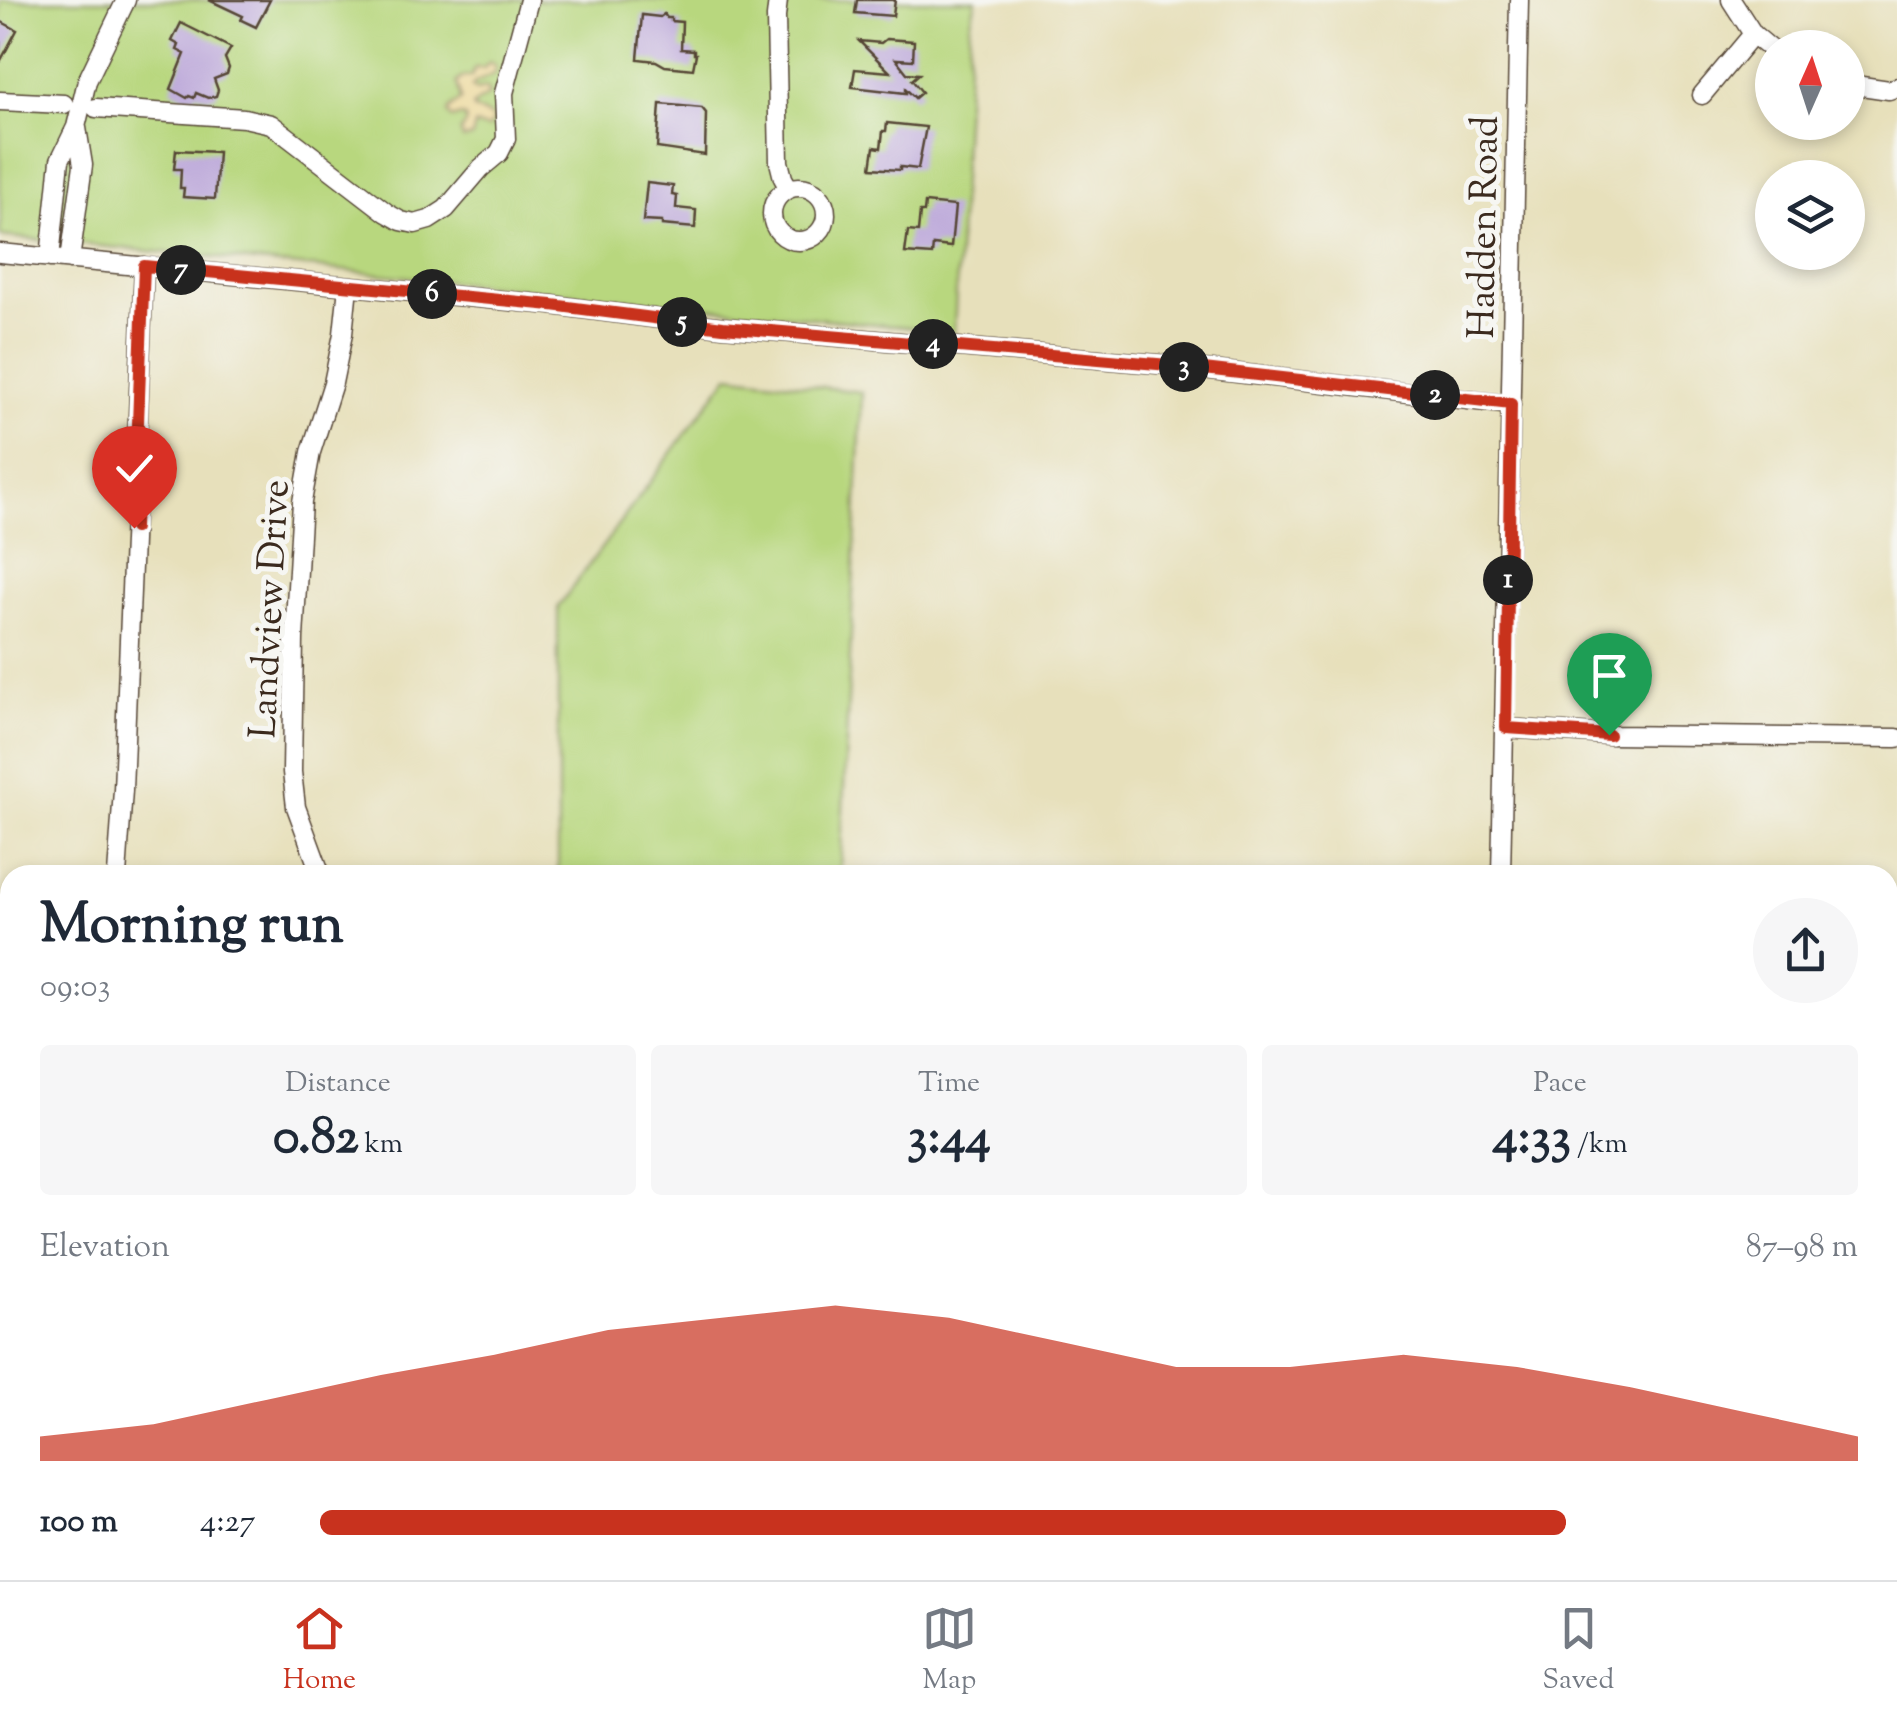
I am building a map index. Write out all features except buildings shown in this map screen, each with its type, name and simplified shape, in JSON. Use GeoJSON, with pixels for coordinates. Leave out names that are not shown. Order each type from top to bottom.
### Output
{"type":"FeatureCollection","features":[{"type":"Feature","properties":{"kind":"street"},"geometry":{"type":"LineString","coordinates":[[50,258],[60,160],[76,127],[87,82],[126,0]]}},
{"type":"Feature","properties":{"kind":"street"},"geometry":{"type":"LineString","coordinates":[[96,108],[244,118],[271,124],[387,212],[409,223],[429,220],[446,209],[504,144],[504,93],[530,0]]}},
{"type":"Feature","properties":{"kind":"street"},"geometry":{"type":"LineString","coordinates":[[778,0],[779,162],[788,187]]}},
{"type":"Feature","properties":{"kind":"street","name":"Hadden Road"},"geometry":{"type":"LineString","coordinates":[[1501,865],[1519,0]]}},
{"type":"Feature","properties":{"kind":"street"},"geometry":{"type":"LineString","coordinates":[[1702,95],[1753,34],[1731,0]]}},
{"type":"Feature","properties":{"kind":"street"},"geometry":{"type":"LineString","coordinates":[[1865,86],[1890,90],[1897,87]]}},
{"type":"Feature","properties":{"kind":"street"},"geometry":{"type":"LineString","coordinates":[[0,101],[64,104]]}},
{"type":"Feature","properties":{"kind":"street"},"geometry":{"type":"LineString","coordinates":[[70,260],[83,165],[76,127]]}},
{"type":"Feature","properties":{"kind":"street"},"geometry":{"type":"LineString","coordinates":[[0,254],[552,305],[723,327],[1169,365],[1511,404]]}},
{"type":"Feature","properties":{"kind":"street"},"geometry":{"type":"LineString","coordinates":[[118,865],[144,266]]}},
{"type":"Feature","properties":{"kind":"street","name":"Landview Drive"},"geometry":{"type":"LineString","coordinates":[[317,865],[296,807],[292,772],[294,638],[302,502],[311,452],[332,384],[348,287]]}},
{"type":"Feature","properties":{"kind":"street"},"geometry":{"type":"LineString","coordinates":[[1506,728],[1609,735],[1897,738]]}},
{"type":"Feature","properties":{"kind":"green space"},"geometry":{"type":"Polygon","coordinates":[[[0,0],[976,0],[970,26],[954,332],[0,236],[0,0]]]}},
{"type":"Feature","properties":{"kind":"green space"},"geometry":{"type":"Polygon","coordinates":[[[729,375],[862,392],[840,865],[558,865],[558,607],[729,375]]]}},
{"type":"Feature","properties":{"kind":"sand"},"geometry":{"type":"Polygon","coordinates":[[[489,62],[495,65],[495,73],[472,87],[486,88],[489,95],[473,105],[493,121],[488,128],[475,125],[472,137],[462,139],[465,117],[452,119],[448,114],[461,100],[457,82],[471,77],[475,68],[484,68],[489,62]]]}},
{"type":"Feature","properties":{"kind":"route"},"geometry":{"type":"LineString","coordinates":[[134,528],[144,266],[552,305],[723,327],[1169,365],[1511,404],[1506,728],[1609,735]]}}]}
